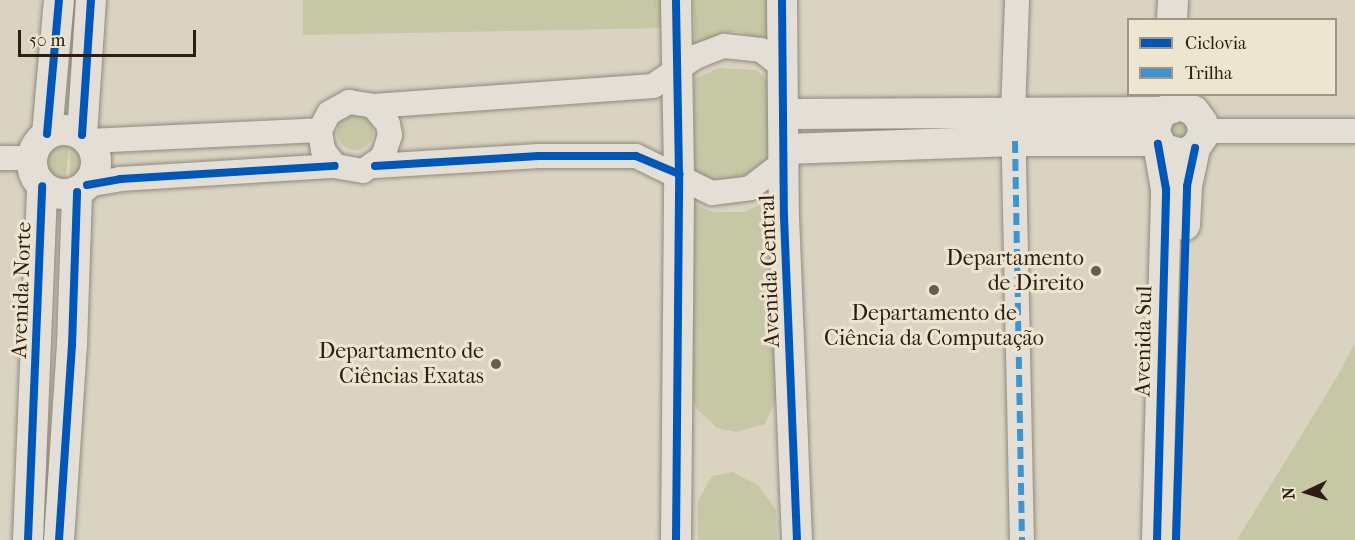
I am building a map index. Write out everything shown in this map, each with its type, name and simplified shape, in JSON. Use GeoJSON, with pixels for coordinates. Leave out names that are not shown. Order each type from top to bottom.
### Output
{"type":"FeatureCollection","features":[{"type":"Feature","properties":{"kind":"street"},"geometry":{"type":"LineString","coordinates":[[58,0],[39,146],[33,174],[42,186],[58,195],[120,179],[335,166],[349,171],[375,166],[539,156],[636,156],[679,174],[701,190],[732,192],[750,188],[786,155],[1014,127],[1164,105],[1181,105],[1197,122],[1355,131]]}},
{"type":"Feature","properties":{"kind":"street"},"geometry":{"type":"LineString","coordinates":[[59,540],[82,189],[96,164],[85,138],[91,0]]}},
{"type":"Feature","properties":{"kind":"street"},"geometry":{"type":"LineString","coordinates":[[676,0],[679,174],[676,540]]}},
{"type":"Feature","properties":{"kind":"street","name":"Avenida Central"},"geometry":{"type":"LineString","coordinates":[[782,0],[797,540]]}},
{"type":"Feature","properties":{"kind":"street"},"geometry":{"type":"LineString","coordinates":[[1017,0],[1014,127],[1022,540]]}},
{"type":"Feature","properties":{"kind":"street"},"geometry":{"type":"LineString","coordinates":[[1172,18],[1173,0]]}},
{"type":"Feature","properties":{"kind":"street"},"geometry":{"type":"LineString","coordinates":[[1193,18],[1194,0]]}},
{"type":"Feature","properties":{"kind":"street"},"geometry":{"type":"LineString","coordinates":[[335,166],[323,150],[320,130],[329,113],[349,102],[373,106],[652,86],[678,71],[695,57],[737,45],[761,50],[783,67]]}},
{"type":"Feature","properties":{"kind":"street"},"geometry":{"type":"LineString","coordinates":[[1157,142],[1154,126],[1164,105]]}},
{"type":"Feature","properties":{"kind":"street"},"geometry":{"type":"LineString","coordinates":[[373,106],[388,124],[390,135],[388,147],[375,166]]}},
{"type":"Feature","properties":{"kind":"street"},"geometry":{"type":"LineString","coordinates":[[785,114],[1014,127],[1157,142],[1176,154],[1197,122]]}},
{"type":"Feature","properties":{"kind":"street","name":"Avenida Sul"},"geometry":{"type":"LineString","coordinates":[[1176,540],[1187,186],[1197,122]]}},
{"type":"Feature","properties":{"kind":"street"},"geometry":{"type":"LineString","coordinates":[[0,158],[39,146],[65,130],[85,138],[320,130]]}},
{"type":"Feature","properties":{"kind":"street","name":"Avenida Sul"},"geometry":{"type":"LineString","coordinates":[[1157,142],[1166,189],[1157,540]]}},
{"type":"Feature","properties":{"kind":"street","name":"Avenida Norte"},"geometry":{"type":"LineString","coordinates":[[28,540],[42,186]]}},
{"type":"Feature","properties":{"kind":"green space"},"geometry":{"type":"Polygon","coordinates":[[[303,0],[665,0],[666,28],[303,35],[303,0]]]}},
{"type":"Feature","properties":{"kind":"green space"},"geometry":{"type":"Polygon","coordinates":[[[693,0],[770,0],[770,44],[738,31],[719,34],[695,49],[693,0]]]}},
{"type":"Feature","properties":{"kind":"green space"},"geometry":{"type":"Polygon","coordinates":[[[719,68],[756,70],[771,83],[775,158],[739,180],[704,179],[694,169],[694,79],[719,68]]]}},
{"type":"Feature","properties":{"kind":"green space"},"geometry":{"type":"Polygon","coordinates":[[[355,114],[368,119],[373,132],[368,145],[355,150],[342,145],[337,132],[342,119],[355,114]]]}},
{"type":"Feature","properties":{"kind":"green space"},"geometry":{"type":"Polygon","coordinates":[[[1178,114],[1191,132],[1181,140],[1169,137],[1167,119],[1178,114]]]}},
{"type":"Feature","properties":{"kind":"green space"},"geometry":{"type":"Polygon","coordinates":[[[70,134],[87,148],[90,164],[85,181],[70,190],[70,142],[64,189],[49,185],[37,170],[42,144],[70,134]]]}},
{"type":"Feature","properties":{"kind":"green space"},"geometry":{"type":"Polygon","coordinates":[[[774,191],[776,399],[765,424],[737,432],[717,428],[696,408],[691,389],[690,203],[713,212],[744,212],[761,204],[774,191]]]}},
{"type":"Feature","properties":{"kind":"green space"},"geometry":{"type":"Polygon","coordinates":[[[1355,343],[1355,540],[1237,540],[1337,377],[1355,343]]]}},
{"type":"Feature","properties":{"kind":"green space"},"geometry":{"type":"Polygon","coordinates":[[[733,472],[759,486],[776,510],[777,540],[698,540],[698,501],[712,476],[733,472]]]}},
{"type":"Feature","properties":{"kind":"marked path"},"geometry":{"type":"LineString","coordinates":[[1015,141],[1022,540]]}},
{"type":"Feature","properties":{"kind":"cycle path"},"geometry":{"type":"LineString","coordinates":[[47,134],[59,0]]}},
{"type":"Feature","properties":{"kind":"cycle path"},"geometry":{"type":"LineString","coordinates":[[82,135],[91,0]]}},
{"type":"Feature","properties":{"kind":"cycle path"},"geometry":{"type":"LineString","coordinates":[[676,0],[679,174],[676,540]]}},
{"type":"Feature","properties":{"kind":"cycle path"},"geometry":{"type":"LineString","coordinates":[[782,0],[784,217],[797,540]]}},
{"type":"Feature","properties":{"kind":"cycle path"},"geometry":{"type":"LineString","coordinates":[[1157,540],[1166,189],[1158,144]]}},
{"type":"Feature","properties":{"kind":"cycle path"},"geometry":{"type":"LineString","coordinates":[[1176,540],[1187,186],[1195,148]]}},
{"type":"Feature","properties":{"kind":"cycle path"},"geometry":{"type":"LineString","coordinates":[[375,166],[539,156],[636,156],[679,174]]}},
{"type":"Feature","properties":{"kind":"cycle path"},"geometry":{"type":"LineString","coordinates":[[87,185],[120,179],[335,166]]}},
{"type":"Feature","properties":{"kind":"cycle path"},"geometry":{"type":"LineString","coordinates":[[28,540],[42,186]]}},
{"type":"Feature","properties":{"kind":"cycle path"},"geometry":{"type":"LineString","coordinates":[[59,540],[72,345],[77,192]]}},
{"type":"Feature","properties":{"kind":"place","name":"Departamento de Direito"},"geometry":{"type":"Point","coordinates":[1096,271]}},
{"type":"Feature","properties":{"kind":"place","name":"Departamento de Ciência da Computação"},"geometry":{"type":"Point","coordinates":[934,290]}},
{"type":"Feature","properties":{"kind":"place","name":"Departamento de Ciências Exatas"},"geometry":{"type":"Point","coordinates":[496,364]}}]}
